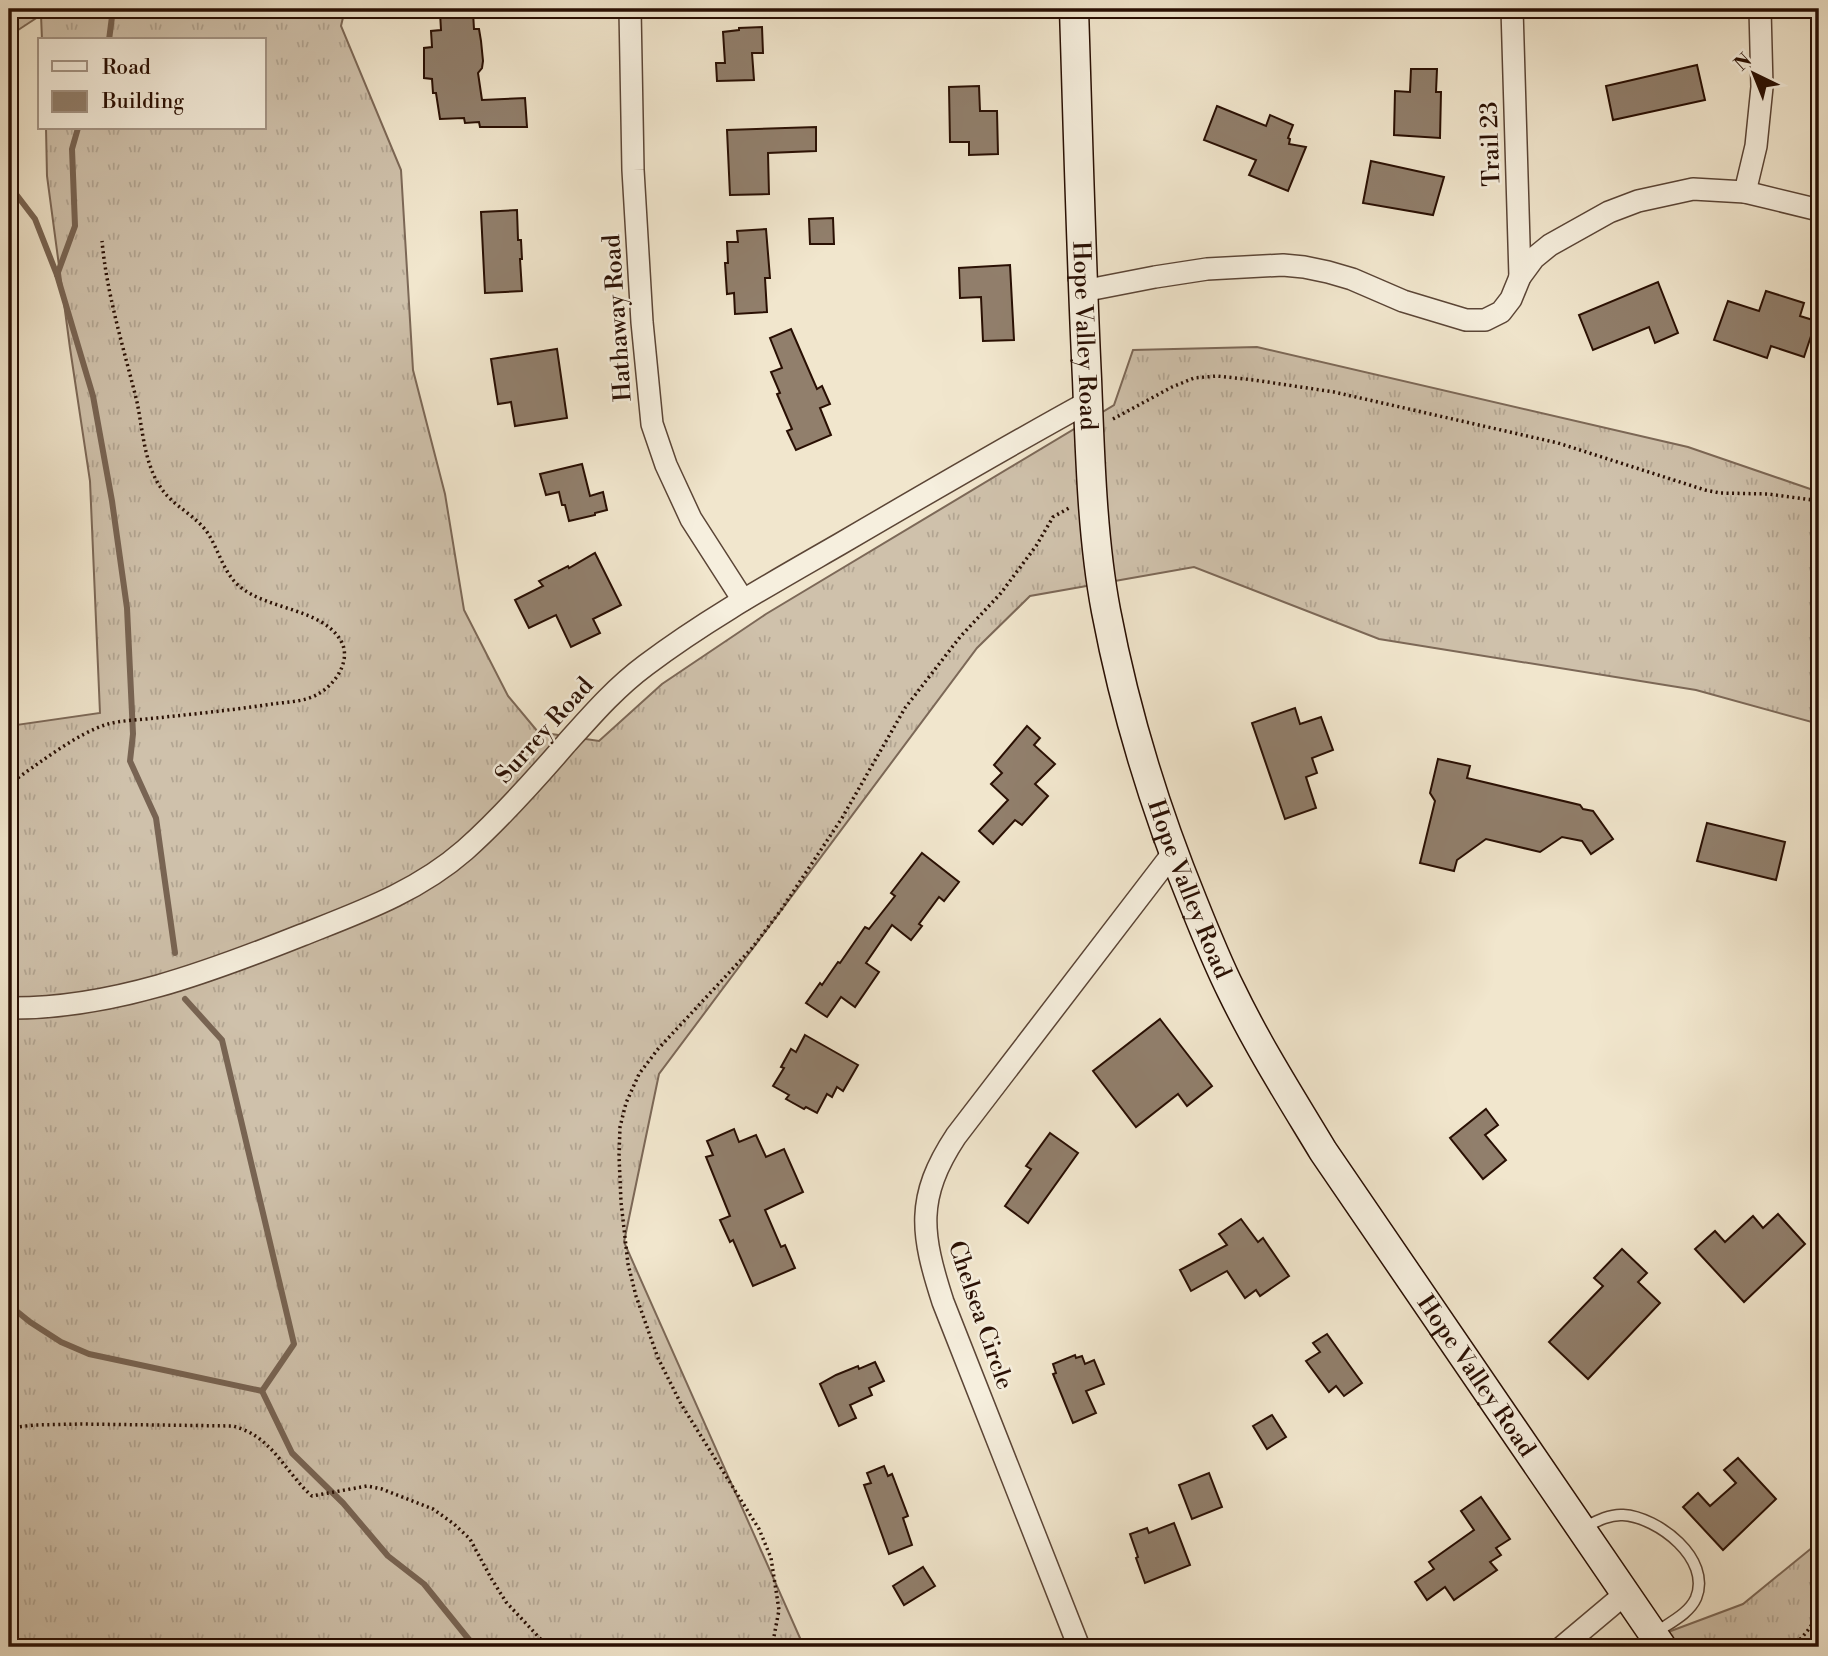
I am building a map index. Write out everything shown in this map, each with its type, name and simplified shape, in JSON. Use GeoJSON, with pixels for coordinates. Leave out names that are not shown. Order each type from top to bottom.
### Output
{"type":"FeatureCollection","features":[{"type":"Feature","properties":{"kind":"main road","name":"Hope Valley Road"},"geometry":{"type":"LineString","coordinates":[[1074,9],[1083,291],[1098,412],[1093,497],[1105,609],[1143,761],[1173,853],[1229,987],[1275,1073],[1348,1189],[1658,1641]]}},
{"type":"Feature","properties":{"kind":"street","name":"Hathaway Road"},"geometry":{"type":"LineString","coordinates":[[630,9],[633,170],[642,322],[652,424],[666,465],[691,519],[743,600]]}},
{"type":"Feature","properties":{"kind":"street","name":"Trail 23"},"geometry":{"type":"LineString","coordinates":[[1512,9],[1520,277]]}},
{"type":"Feature","properties":{"kind":"street"},"geometry":{"type":"LineString","coordinates":[[1745,192],[1756,146],[1762,88],[1760,9]]}},
{"type":"Feature","properties":{"kind":"street"},"geometry":{"type":"LineString","coordinates":[[1083,291],[1207,270],[1293,266],[1340,275],[1403,301],[1466,320],[1485,320],[1501,312],[1511,299],[1520,277],[1534,258],[1550,244],[1609,212],[1638,201],[1693,189],[1745,192],[1819,210]]}},
{"type":"Feature","properties":{"kind":"street","name":"Surrey Road"},"geometry":{"type":"LineString","coordinates":[[9,1008],[91,1003],[168,982],[261,951],[367,910],[416,885],[465,850],[514,804],[622,684],[709,620],[1003,448],[1098,412]]}},
{"type":"Feature","properties":{"kind":"street","name":"Chelsea Circle"},"geometry":{"type":"LineString","coordinates":[[1079,1647],[943,1302],[927,1247],[927,1203],[932,1179],[956,1136],[1173,853]]}},
{"type":"Feature","properties":{"kind":"street"},"geometry":{"type":"LineString","coordinates":[[1562,1647],[1625,1594]]}},
{"type":"Feature","properties":{"kind":"lane"},"geometry":{"type":"LineString","coordinates":[[1580,1529],[1609,1516],[1634,1516],[1661,1528],[1674,1537],[1685,1551],[1698,1577],[1696,1598],[1658,1641]]}},
{"type":"Feature","properties":{"kind":"path"},"geometry":{"type":"LineString","coordinates":[[9,784],[83,735],[111,723],[271,705],[317,695],[335,680],[344,660],[341,641],[324,624],[252,595],[229,576],[206,530],[162,490],[149,464],[109,290],[102,241]]}},
{"type":"Feature","properties":{"kind":"path"},"geometry":{"type":"LineString","coordinates":[[1098,412],[1194,378],[1217,376],[1254,380],[1334,393],[1558,443],[1712,491],[1768,494],[1819,501]]}},
{"type":"Feature","properties":{"kind":"path"},"geometry":{"type":"LineString","coordinates":[[772,1647],[779,1610],[771,1558],[759,1529],[681,1404],[658,1358],[636,1296],[628,1264],[618,1156],[620,1127],[626,1103],[639,1074],[658,1049],[752,948],[781,910],[842,818],[905,708],[960,638],[1001,593],[1054,517],[1071,507]]}},
{"type":"Feature","properties":{"kind":"path"},"geometry":{"type":"LineString","coordinates":[[9,1428],[80,1424],[233,1426],[253,1434],[312,1496],[368,1486],[433,1509],[454,1524],[470,1539],[506,1602],[548,1647]]}},
{"type":"Feature","properties":{"kind":"path"},"geometry":{"type":"LineString","coordinates":[[1792,1647],[1816,1620],[1819,1611]]}},
{"type":"Feature","properties":{"kind":"green space"},"geometry":{"type":"Polygon","coordinates":[[[9,9],[345,9],[341,26],[401,170],[413,370],[445,494],[464,610],[508,696],[538,732],[599,741],[662,684],[766,614],[1114,405],[1133,350],[1257,347],[1688,447],[1819,492],[1819,724],[1696,690],[1379,639],[1194,567],[1030,596],[977,648],[659,1074],[624,1242],[804,1647],[9,1647],[9,726],[100,713],[90,481],[47,176],[46,130],[266,130],[266,38],[42,38],[41,15],[9,36],[9,9]]]}},
{"type":"Feature","properties":{"kind":"green space"},"geometry":{"type":"Polygon","coordinates":[[[1819,1542],[1819,1647],[1628,1647],[1743,1604],[1819,1542]]]}},
{"type":"Feature","properties":{"kind":"building"},"geometry":{"type":"Polygon","coordinates":[[[440,12],[473,12],[474,29],[479,29],[481,41],[483,61],[478,73],[482,100],[525,98],[527,127],[480,127],[479,122],[465,123],[464,118],[440,119],[432,79],[424,78],[424,48],[432,47],[431,31],[441,30],[440,12]]]}},
{"type":"Feature","properties":{"kind":"building"},"geometry":{"type":"Polygon","coordinates":[[[762,27],[763,53],[752,53],[754,80],[717,81],[716,63],[725,63],[723,32],[762,27]]]}},
{"type":"Feature","properties":{"kind":"building"},"geometry":{"type":"Polygon","coordinates":[[[1697,65],[1705,100],[1613,120],[1606,86],[1697,65]]]}},
{"type":"Feature","properties":{"kind":"building"},"geometry":{"type":"Polygon","coordinates":[[[1411,69],[1437,69],[1436,92],[1441,92],[1440,138],[1394,135],[1395,91],[1410,92],[1411,69]]]}},
{"type":"Feature","properties":{"kind":"building"},"geometry":{"type":"Polygon","coordinates":[[[979,86],[980,111],[997,111],[998,154],[969,155],[969,142],[950,142],[949,87],[979,86]]]}},
{"type":"Feature","properties":{"kind":"building"},"geometry":{"type":"Polygon","coordinates":[[[1217,106],[1266,126],[1270,115],[1293,125],[1288,138],[1289,144],[1306,147],[1288,191],[1249,175],[1256,160],[1204,140],[1217,106]]]}},
{"type":"Feature","properties":{"kind":"building"},"geometry":{"type":"Polygon","coordinates":[[[816,127],[816,151],[768,153],[769,194],[730,195],[727,130],[816,127]]]}},
{"type":"Feature","properties":{"kind":"building"},"geometry":{"type":"Polygon","coordinates":[[[1371,161],[1444,177],[1433,215],[1363,203],[1371,161]]]}},
{"type":"Feature","properties":{"kind":"building"},"geometry":{"type":"Polygon","coordinates":[[[517,210],[518,240],[521,240],[522,291],[485,293],[481,212],[517,210]]]}},
{"type":"Feature","properties":{"kind":"building"},"geometry":{"type":"Polygon","coordinates":[[[833,218],[834,244],[810,244],[809,219],[833,218]]]}},
{"type":"Feature","properties":{"kind":"building"},"geometry":{"type":"Polygon","coordinates":[[[766,229],[770,278],[765,278],[767,312],[735,314],[734,293],[727,294],[727,242],[738,242],[737,231],[766,229]]]}},
{"type":"Feature","properties":{"kind":"building"},"geometry":{"type":"Polygon","coordinates":[[[1010,265],[1014,340],[983,341],[981,297],[960,298],[959,268],[1010,265]]]}},
{"type":"Feature","properties":{"kind":"building"},"geometry":{"type":"Polygon","coordinates":[[[1658,282],[1678,333],[1655,343],[1649,327],[1593,350],[1579,315],[1658,282]]]}},
{"type":"Feature","properties":{"kind":"building"},"geometry":{"type":"Polygon","coordinates":[[[1766,291],[1804,303],[1800,316],[1816,321],[1804,357],[1771,346],[1767,358],[1714,340],[1728,301],[1759,311],[1766,291]]]}},
{"type":"Feature","properties":{"kind":"building"},"geometry":{"type":"Polygon","coordinates":[[[791,329],[817,389],[822,386],[830,404],[820,408],[831,435],[796,450],[787,431],[792,429],[771,372],[782,368],[770,338],[791,329]]]}},
{"type":"Feature","properties":{"kind":"building"},"geometry":{"type":"Polygon","coordinates":[[[557,349],[567,418],[515,426],[511,402],[498,404],[491,359],[557,349]]]}},
{"type":"Feature","properties":{"kind":"building"},"geometry":{"type":"Polygon","coordinates":[[[582,464],[590,496],[603,492],[607,510],[569,521],[559,492],[546,495],[540,474],[582,464]]]}},
{"type":"Feature","properties":{"kind":"building"},"geometry":{"type":"Polygon","coordinates":[[[595,553],[621,605],[593,619],[600,633],[571,647],[556,615],[529,628],[515,600],[543,586],[539,581],[595,553]]]}},
{"type":"Feature","properties":{"kind":"building"},"geometry":{"type":"Polygon","coordinates":[[[1295,708],[1300,724],[1321,717],[1333,750],[1312,758],[1317,773],[1306,777],[1316,808],[1285,819],[1252,723],[1295,708]]]}},
{"type":"Feature","properties":{"kind":"building"},"geometry":{"type":"Polygon","coordinates":[[[1027,726],[1040,738],[1034,745],[1055,764],[1035,784],[1048,796],[1022,825],[1015,820],[993,844],[979,831],[1008,800],[991,784],[1002,773],[994,765],[1027,726]]]}},
{"type":"Feature","properties":{"kind":"building"},"geometry":{"type":"Polygon","coordinates":[[[1438,759],[1470,766],[1467,778],[1580,805],[1583,809],[1593,811],[1613,839],[1591,854],[1582,841],[1562,837],[1540,852],[1486,839],[1457,860],[1454,871],[1420,863],[1435,801],[1430,793],[1438,759]]]}},
{"type":"Feature","properties":{"kind":"building"},"geometry":{"type":"Polygon","coordinates":[[[1707,823],[1785,842],[1776,880],[1697,861],[1707,823]]]}},
{"type":"Feature","properties":{"kind":"building"},"geometry":{"type":"Polygon","coordinates":[[[922,853],[959,882],[944,901],[939,897],[911,940],[892,925],[866,963],[879,972],[855,1007],[841,997],[827,1017],[806,1003],[820,983],[822,985],[838,962],[840,963],[865,927],[869,929],[895,896],[891,893],[922,853]]]}},
{"type":"Feature","properties":{"kind":"building"},"geometry":{"type":"Polygon","coordinates":[[[1160,1019],[1212,1086],[1187,1106],[1178,1094],[1136,1127],[1093,1071],[1160,1019]]]}},
{"type":"Feature","properties":{"kind":"building"},"geometry":{"type":"Polygon","coordinates":[[[805,1035],[858,1065],[843,1091],[837,1087],[832,1097],[827,1094],[817,1113],[786,1099],[789,1095],[773,1086],[791,1049],[796,1052],[805,1035]]]}},
{"type":"Feature","properties":{"kind":"building"},"geometry":{"type":"Polygon","coordinates":[[[1486,1109],[1498,1125],[1485,1135],[1506,1160],[1483,1179],[1450,1138],[1486,1109]]]}},
{"type":"Feature","properties":{"kind":"building"},"geometry":{"type":"Polygon","coordinates":[[[734,1129],[739,1142],[756,1135],[766,1157],[784,1149],[803,1192],[765,1210],[781,1247],[785,1245],[795,1268],[753,1286],[733,1240],[730,1242],[720,1220],[730,1216],[706,1157],[713,1155],[707,1141],[734,1129]]]}},
{"type":"Feature","properties":{"kind":"building"},"geometry":{"type":"Polygon","coordinates":[[[1050,1133],[1078,1153],[1028,1223],[1005,1206],[1031,1169],[1026,1166],[1050,1133]]]}},
{"type":"Feature","properties":{"kind":"building"},"geometry":{"type":"Polygon","coordinates":[[[1778,1214],[1805,1244],[1744,1302],[1695,1249],[1715,1231],[1725,1242],[1753,1216],[1763,1228],[1778,1214]]]}},
{"type":"Feature","properties":{"kind":"building"},"geometry":{"type":"Polygon","coordinates":[[[1241,1219],[1258,1242],[1263,1238],[1289,1276],[1260,1296],[1256,1290],[1245,1298],[1227,1271],[1191,1291],[1180,1270],[1227,1245],[1219,1234],[1241,1219]]]}},
{"type":"Feature","properties":{"kind":"building"},"geometry":{"type":"Polygon","coordinates":[[[1622,1249],[1647,1273],[1638,1282],[1660,1303],[1588,1379],[1549,1342],[1603,1286],[1594,1278],[1622,1249]]]}},
{"type":"Feature","properties":{"kind":"building"},"geometry":{"type":"Polygon","coordinates":[[[1327,1334],[1362,1383],[1344,1396],[1336,1386],[1329,1392],[1306,1361],[1320,1352],[1313,1343],[1327,1334]]]}},
{"type":"Feature","properties":{"kind":"building"},"geometry":{"type":"Polygon","coordinates":[[[1075,1355],[1076,1358],[1082,1356],[1085,1364],[1094,1360],[1104,1384],[1086,1391],[1096,1413],[1073,1423],[1053,1374],[1056,1373],[1053,1364],[1075,1355]]]}},
{"type":"Feature","properties":{"kind":"building"},"geometry":{"type":"Polygon","coordinates":[[[875,1362],[884,1381],[869,1388],[872,1395],[850,1405],[856,1418],[839,1426],[820,1384],[858,1366],[859,1369],[875,1362]]]}},
{"type":"Feature","properties":{"kind":"building"},"geometry":{"type":"Polygon","coordinates":[[[1272,1415],[1286,1437],[1267,1449],[1253,1426],[1272,1415]]]}},
{"type":"Feature","properties":{"kind":"building"},"geometry":{"type":"Polygon","coordinates":[[[1738,1458],[1776,1499],[1723,1550],[1683,1507],[1698,1493],[1710,1506],[1736,1483],[1724,1470],[1738,1458]]]}},
{"type":"Feature","properties":{"kind":"building"},"geometry":{"type":"Polygon","coordinates":[[[884,1466],[888,1476],[892,1474],[908,1516],[903,1518],[912,1545],[889,1554],[864,1485],[871,1483],[867,1473],[884,1466]]]}},
{"type":"Feature","properties":{"kind":"building"},"geometry":{"type":"Polygon","coordinates":[[[1209,1473],[1222,1507],[1192,1519],[1179,1485],[1209,1473]]]}},
{"type":"Feature","properties":{"kind":"building"},"geometry":{"type":"Polygon","coordinates":[[[1481,1497],[1510,1539],[1496,1548],[1501,1555],[1490,1562],[1497,1570],[1454,1600],[1445,1587],[1427,1600],[1415,1582],[1434,1569],[1429,1562],[1474,1530],[1461,1511],[1481,1497]]]}},
{"type":"Feature","properties":{"kind":"building"},"geometry":{"type":"Polygon","coordinates":[[[1174,1523],[1190,1565],[1145,1583],[1130,1534],[1147,1528],[1149,1533],[1174,1523]]]}},
{"type":"Feature","properties":{"kind":"building"},"geometry":{"type":"Polygon","coordinates":[[[923,1567],[935,1586],[904,1605],[893,1586],[923,1567]]]}},
{"type":"Feature","properties":{"kind":"waterway"},"geometry":{"type":"LineString","coordinates":[[109,38],[113,9]]}},
{"type":"Feature","properties":{"kind":"waterway"},"geometry":{"type":"LineString","coordinates":[[57,275],[75,226],[72,149],[77,130]]}},
{"type":"Feature","properties":{"kind":"waterway"},"geometry":{"type":"LineString","coordinates":[[9,185],[35,219],[57,275],[93,396],[112,501],[127,608],[133,734],[130,761],[156,818],[175,953]]}},
{"type":"Feature","properties":{"kind":"waterway"},"geometry":{"type":"LineString","coordinates":[[185,999],[222,1040],[294,1344],[262,1391]]}},
{"type":"Feature","properties":{"kind":"waterway"},"geometry":{"type":"LineString","coordinates":[[9,1305],[61,1342],[89,1354],[262,1391]]}},
{"type":"Feature","properties":{"kind":"waterway"},"geometry":{"type":"LineString","coordinates":[[262,1391],[292,1453],[343,1503],[388,1556],[424,1584],[475,1647]]}}]}
